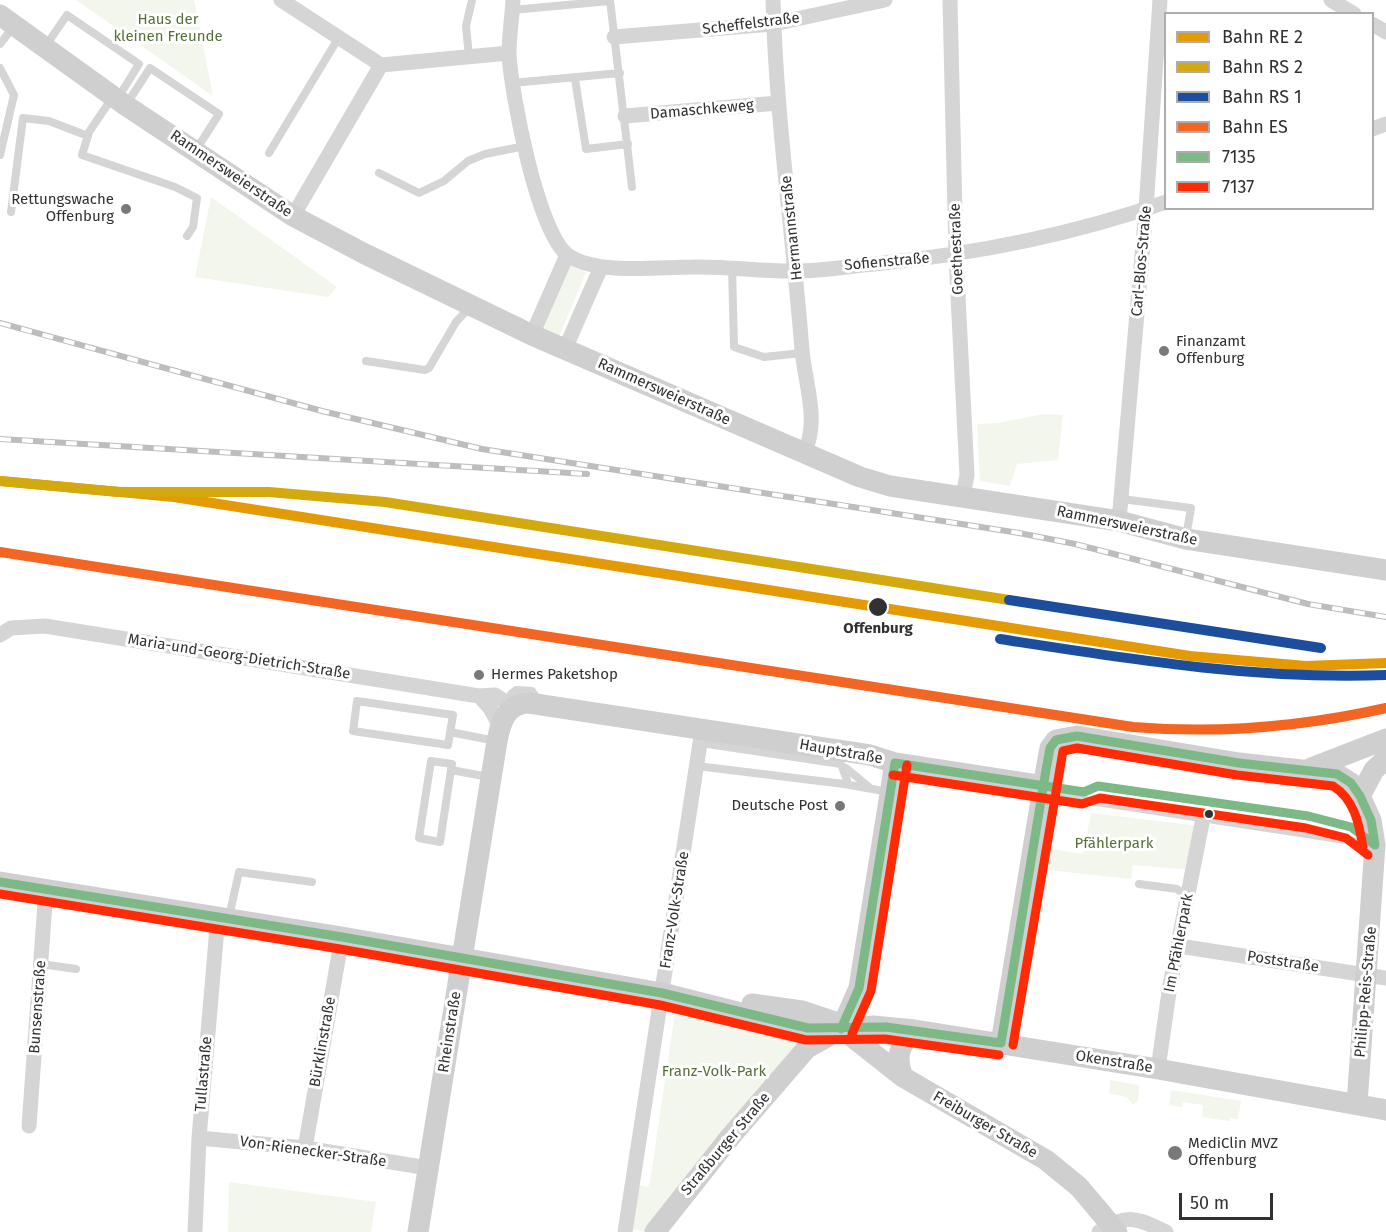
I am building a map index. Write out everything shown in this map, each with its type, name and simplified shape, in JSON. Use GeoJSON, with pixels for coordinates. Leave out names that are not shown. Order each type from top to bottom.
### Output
{"type":"FeatureCollection","features":[{"type":"Feature","properties":{"kind":"street"},"geometry":{"type":"LineString","coordinates":[[281,0],[381,65],[509,53]]}},
{"type":"Feature","properties":{"kind":"street","name":"Hermannstraße"},"geometry":{"type":"LineString","coordinates":[[773,0],[778,103],[797,271],[802,353],[812,425],[804,453]]}},
{"type":"Feature","properties":{"kind":"street","name":"Scheffelstraße"},"geometry":{"type":"LineString","coordinates":[[614,37],[773,24],[885,0]]}},
{"type":"Feature","properties":{"kind":"street","name":"Goethestraße"},"geometry":{"type":"LineString","coordinates":[[950,0],[956,256],[967,475],[963,496]]}},
{"type":"Feature","properties":{"kind":"street","name":"Carl-Blos-Straße"},"geometry":{"type":"LineString","coordinates":[[1119,521],[1146,209],[1160,0]]}},
{"type":"Feature","properties":{"kind":"street"},"geometry":{"type":"LineString","coordinates":[[1331,0],[1351,12]]}},
{"type":"Feature","properties":{"kind":"street"},"geometry":{"type":"LineString","coordinates":[[512,5],[509,53],[512,83],[525,146],[552,235],[567,255],[532,335]]}},
{"type":"Feature","properties":{"kind":"street","name":"Rammersweierstraße"},"geometry":{"type":"LineString","coordinates":[[7,20],[118,100],[293,216],[470,307],[804,453],[890,486],[1119,521],[1186,539],[1386,570]]}},
{"type":"Feature","properties":{"kind":"street"},"geometry":{"type":"LineString","coordinates":[[293,216],[381,65]]}},
{"type":"Feature","properties":{"kind":"street","name":"Damaschkeweg"},"geometry":{"type":"LineString","coordinates":[[625,116],[778,103]]}},
{"type":"Feature","properties":{"kind":"street","name":"Sofienstraße"},"geometry":{"type":"LineString","coordinates":[[567,255],[592,266],[601,267],[732,266],[797,271],[956,256],[1067,233],[1164,203]]}},
{"type":"Feature","properties":{"kind":"street"},"geometry":{"type":"LineString","coordinates":[[565,349],[601,267]]}},
{"type":"Feature","properties":{"kind":"street","name":"Maria-und-Georg-Dietrich-Straße"},"geometry":{"type":"LineString","coordinates":[[0,635],[11,628],[45,626],[479,696],[495,695],[513,706]]}},
{"type":"Feature","properties":{"kind":"street"},"geometry":{"type":"LineString","coordinates":[[479,696],[490,708],[498,734]]}},
{"type":"Feature","properties":{"kind":"street","name":"Hauptstraße"},"geometry":{"type":"LineString","coordinates":[[513,706],[541,705],[701,736],[870,755],[895,763],[1044,786]]}},
{"type":"Feature","properties":{"kind":"street"},"geometry":{"type":"LineString","coordinates":[[498,734],[504,714],[513,706]]}},
{"type":"Feature","properties":{"kind":"street","name":"Rheinstraße"},"geometry":{"type":"LineString","coordinates":[[418,1232],[498,734]]}},
{"type":"Feature","properties":{"kind":"street","name":"Franz-Volk-Straße"},"geometry":{"type":"LineString","coordinates":[[625,1232],[668,994],[701,736]]}},
{"type":"Feature","properties":{"kind":"street"},"geometry":{"type":"LineString","coordinates":[[1001,1043],[1050,748],[1056,740],[1069,736],[1239,763],[1309,769],[1337,774],[1351,783],[1360,796],[1374,770],[1386,759]]}},
{"type":"Feature","properties":{"kind":"street"},"geometry":{"type":"LineString","coordinates":[[1309,769],[1386,739]]}},
{"type":"Feature","properties":{"kind":"street"},"geometry":{"type":"LineString","coordinates":[[0,882],[462,957],[668,994],[806,1029],[825,1016],[841,1029],[859,988],[880,790],[895,763]]}},
{"type":"Feature","properties":{"kind":"street","name":"Philipp-Reis-Straße"},"geometry":{"type":"LineString","coordinates":[[1357,1104],[1377,976],[1380,846],[1360,796]]}},
{"type":"Feature","properties":{"kind":"street","name":"Im Pfählerpark"},"geometry":{"type":"LineString","coordinates":[[1158,1068],[1170,985],[1202,822]]}},
{"type":"Feature","properties":{"kind":"street","name":"Bunsenstraße"},"geometry":{"type":"LineString","coordinates":[[29,1126],[46,889]]}},
{"type":"Feature","properties":{"kind":"street","name":"Tullastraße"},"geometry":{"type":"LineString","coordinates":[[195,1232],[198,1138],[223,917]]}},
{"type":"Feature","properties":{"kind":"street","name":"Bürklinstraße"},"geometry":{"type":"LineString","coordinates":[[305,1148],[342,937]]}},
{"type":"Feature","properties":{"kind":"street","name":"Poststraße"},"geometry":{"type":"LineString","coordinates":[[1179,946],[1377,976]]}},
{"type":"Feature","properties":{"kind":"street"},"geometry":{"type":"LineString","coordinates":[[859,988],[865,1014],[873,1026]]}},
{"type":"Feature","properties":{"kind":"street","name":"Okenstraße"},"geometry":{"type":"LineString","coordinates":[[841,1029],[873,1026],[915,1030],[1158,1068],[1386,1110]]}},
{"type":"Feature","properties":{"kind":"street","name":"Straßburger Straße"},"geometry":{"type":"LineString","coordinates":[[655,1232],[806,1029],[841,1029]]}},
{"type":"Feature","properties":{"kind":"street","name":"Freiburger Straße"},"geometry":{"type":"LineString","coordinates":[[841,1029],[903,1077],[1046,1160],[1079,1187],[1109,1229]]}},
{"type":"Feature","properties":{"kind":"street"},"geometry":{"type":"LineString","coordinates":[[903,1077],[898,1061],[899,1047],[915,1030]]}},
{"type":"Feature","properties":{"kind":"street","name":"Von-Rienecker-Straße"},"geometry":{"type":"LineString","coordinates":[[198,1138],[305,1148],[428,1168]]}},
{"type":"Feature","properties":{"kind":"street"},"geometry":{"type":"LineString","coordinates":[[1109,1229],[1126,1219],[1140,1219],[1166,1232]]}},
{"type":"Feature","properties":{"kind":"lane"},"geometry":{"type":"LineString","coordinates":[[469,57],[466,26],[472,0]]}},
{"type":"Feature","properties":{"kind":"lane"},"geometry":{"type":"LineString","coordinates":[[512,5],[610,1],[632,187]]}},
{"type":"Feature","properties":{"kind":"lane"},"geometry":{"type":"LineString","coordinates":[[45,47],[67,15],[139,64],[118,100]]}},
{"type":"Feature","properties":{"kind":"lane","name":"Rammersweierstraße"},"geometry":{"type":"LineString","coordinates":[[0,44],[7,20]]}},
{"type":"Feature","properties":{"kind":"lane"},"geometry":{"type":"LineString","coordinates":[[269,153],[339,38]]}},
{"type":"Feature","properties":{"kind":"lane"},"geometry":{"type":"LineString","coordinates":[[0,68],[14,95],[0,155]]}},
{"type":"Feature","properties":{"kind":"lane"},"geometry":{"type":"LineString","coordinates":[[186,236],[193,227],[197,198],[175,187],[82,155],[88,136],[118,100],[150,69],[219,114],[196,150]]}},
{"type":"Feature","properties":{"kind":"lane"},"geometry":{"type":"LineString","coordinates":[[512,83],[575,79],[620,73]]}},
{"type":"Feature","properties":{"kind":"lane"},"geometry":{"type":"LineString","coordinates":[[575,79],[586,149],[628,144]]}},
{"type":"Feature","properties":{"kind":"lane"},"geometry":{"type":"LineString","coordinates":[[11,212],[23,118],[49,121],[88,136]]}},
{"type":"Feature","properties":{"kind":"lane"},"geometry":{"type":"LineString","coordinates":[[379,174],[419,193],[444,181],[468,161],[485,154],[525,146]]}},
{"type":"Feature","properties":{"kind":"lane"},"geometry":{"type":"LineString","coordinates":[[732,266],[734,347],[764,357],[802,353]]}},
{"type":"Feature","properties":{"kind":"lane"},"geometry":{"type":"LineString","coordinates":[[366,361],[425,370],[429,368],[456,322],[470,307]]}},
{"type":"Feature","properties":{"kind":"lane"},"geometry":{"type":"LineString","coordinates":[[1122,499],[1191,507],[1186,539]]}},
{"type":"Feature","properties":{"kind":"lane"},"geometry":{"type":"LineString","coordinates":[[357,701],[453,715],[450,732],[448,745],[353,731],[357,701]]}},
{"type":"Feature","properties":{"kind":"lane"},"geometry":{"type":"LineString","coordinates":[[450,732],[498,734]]}},
{"type":"Feature","properties":{"kind":"lane"},"geometry":{"type":"LineString","coordinates":[[701,736],[841,764],[880,790]]}},
{"type":"Feature","properties":{"kind":"lane"},"geometry":{"type":"LineString","coordinates":[[431,761],[452,764],[451,770],[440,842],[418,838],[431,761]]}},
{"type":"Feature","properties":{"kind":"lane"},"geometry":{"type":"LineString","coordinates":[[841,764],[847,774],[844,784]]}},
{"type":"Feature","properties":{"kind":"lane"},"geometry":{"type":"LineString","coordinates":[[697,766],[880,790]]}},
{"type":"Feature","properties":{"kind":"lane"},"geometry":{"type":"LineString","coordinates":[[451,770],[490,777]]}},
{"type":"Feature","properties":{"kind":"lane"},"geometry":{"type":"LineString","coordinates":[[1044,786],[1064,797],[1202,822],[1380,846]]}},
{"type":"Feature","properties":{"kind":"lane"},"geometry":{"type":"LineString","coordinates":[[1044,786],[1084,792],[1098,786],[1308,816],[1351,827],[1380,846]]}},
{"type":"Feature","properties":{"kind":"lane"},"geometry":{"type":"LineString","coordinates":[[223,917],[239,872],[312,882]]}},
{"type":"Feature","properties":{"kind":"lane"},"geometry":{"type":"LineString","coordinates":[[1139,884],[1178,889],[1188,897]]}},
{"type":"Feature","properties":{"kind":"lane"},"geometry":{"type":"LineString","coordinates":[[41,964],[76,969]]}},
{"type":"Feature","properties":{"kind":"green space","name":"Haus der kleinen Freunde"},"geometry":{"type":"Polygon","coordinates":[[[76,0],[194,0],[213,96],[76,0]]]}},
{"type":"Feature","properties":{"kind":"green space"},"geometry":{"type":"Polygon","coordinates":[[[211,197],[337,287],[328,297],[195,277],[211,197]]]}},
{"type":"Feature","properties":{"kind":"green space"},"geometry":{"type":"Polygon","coordinates":[[[568,265],[586,272],[559,337],[541,329],[568,265]]]}},
{"type":"Feature","properties":{"kind":"green space"},"geometry":{"type":"Polygon","coordinates":[[[1044,414],[1063,415],[1058,460],[1017,464],[1010,486],[980,481],[977,424],[997,423],[1044,414]]]}},
{"type":"Feature","properties":{"kind":"green space","name":"Pfählerpark"},"geometry":{"type":"Polygon","coordinates":[[[1091,813],[1200,826],[1191,870],[1133,865],[1131,879],[1048,870],[1051,849],[1083,854],[1091,813]]]}},
{"type":"Feature","properties":{"kind":"green space","name":"Franz-Volk-Park"},"geometry":{"type":"Polygon","coordinates":[[[675,1013],[799,1043],[645,1232],[631,1229],[638,1185],[648,1187],[650,1182],[675,1013]]]}},
{"type":"Feature","properties":{"kind":"green space"},"geometry":{"type":"Polygon","coordinates":[[[1110,1080],[1139,1085],[1138,1100],[1133,1105],[1127,1097],[1109,1093],[1110,1080]]]}},
{"type":"Feature","properties":{"kind":"green space"},"geometry":{"type":"Polygon","coordinates":[[[1171,1090],[1241,1101],[1238,1119],[1230,1118],[1229,1121],[1202,1117],[1203,1105],[1183,1102],[1182,1107],[1169,1105],[1171,1090]]]}},
{"type":"Feature","properties":{"kind":"green space"},"geometry":{"type":"Polygon","coordinates":[[[229,1182],[376,1202],[371,1232],[228,1232],[229,1182]]]}},
{"type":"Feature","properties":{"kind":"railway"},"geometry":{"type":"LineString","coordinates":[[0,323],[322,411],[482,449],[1019,533],[1075,544],[1308,604],[1386,617]]}},
{"type":"Feature","properties":{"kind":"railway"},"geometry":{"type":"LineString","coordinates":[[0,439],[587,474]]}},
{"type":"Feature","properties":{"kind":"transit line"},"geometry":{"type":"LineString","coordinates":[[0,481],[174,497],[1190,656],[1306,666],[1386,663]]}},
{"type":"Feature","properties":{"kind":"transit line"},"geometry":{"type":"LineString","coordinates":[[0,481],[119,492],[269,492],[385,502],[1009,600]]}},
{"type":"Feature","properties":{"kind":"transit line"},"geometry":{"type":"LineString","coordinates":[[1009,600],[1321,648]]}},
{"type":"Feature","properties":{"kind":"transit line"},"geometry":{"type":"LineString","coordinates":[[1000,639],[1240,671],[1337,676],[1386,675]]}},
{"type":"Feature","properties":{"kind":"transit line","name":"7135"},"geometry":{"type":"LineString","coordinates":[[1001,1043],[1046,770],[1050,748],[1056,740],[1077,736],[1239,763],[1337,774],[1351,783],[1360,796],[1371,820],[1375,845]]}},
{"type":"Feature","properties":{"kind":"transit line","name":"7137"},"geometry":{"type":"LineString","coordinates":[[1013,1045],[1063,751],[1077,748],[1237,775],[1333,786],[1351,805],[1363,847]]}},
{"type":"Feature","properties":{"kind":"transit line","name":"7135"},"geometry":{"type":"LineString","coordinates":[[895,763],[1084,792],[1098,786],[1308,816],[1351,827],[1375,845]]}},
{"type":"Feature","properties":{"kind":"transit line","name":"7135"},"geometry":{"type":"LineString","coordinates":[[841,1029],[859,988],[895,763]]}},
{"type":"Feature","properties":{"kind":"transit line","name":"7137"},"geometry":{"type":"LineString","coordinates":[[852,1034],[871,991],[907,765]]}},
{"type":"Feature","properties":{"kind":"transit line","name":"7137"},"geometry":{"type":"LineString","coordinates":[[893,775],[1082,804],[1100,798],[1306,828],[1346,838],[1368,855]]}},
{"type":"Feature","properties":{"kind":"transit line","name":"7135"},"geometry":{"type":"LineString","coordinates":[[0,882],[342,937],[662,993],[808,1028],[886,1027],[1001,1043]]}},
{"type":"Feature","properties":{"kind":"transit line","name":"7137"},"geometry":{"type":"LineString","coordinates":[[0,894],[340,949],[660,1005],[806,1040],[885,1039],[999,1055]]}},
{"type":"Feature","properties":{"kind":"rail line","name":"ES"},"geometry":{"type":"LineString","coordinates":[[0,552],[1133,727],[1197,730],[1260,727],[1323,720],[1386,708]]}},
{"type":"Feature","properties":{"kind":"place","name":"Rettungswache Offenburg"},"geometry":{"type":"Point","coordinates":[126,209]}},
{"type":"Feature","properties":{"kind":"place","name":"Finanzamt Offenburg"},"geometry":{"type":"Point","coordinates":[1164,351]}},
{"type":"Feature","properties":{"kind":"place","name":"Offenburg"},"geometry":{"type":"Point","coordinates":[878,607]}},
{"type":"Feature","properties":{"kind":"place","name":"Hermes Paketshop"},"geometry":{"type":"Point","coordinates":[479,675]}},
{"type":"Feature","properties":{"kind":"place","name":"Deutsche Post"},"geometry":{"type":"Point","coordinates":[840,806]}},
{"type":"Feature","properties":{"kind":"place","name":"MediClin MVZ Offenburg"},"geometry":{"type":"Point","coordinates":[1175,1153]}}]}
